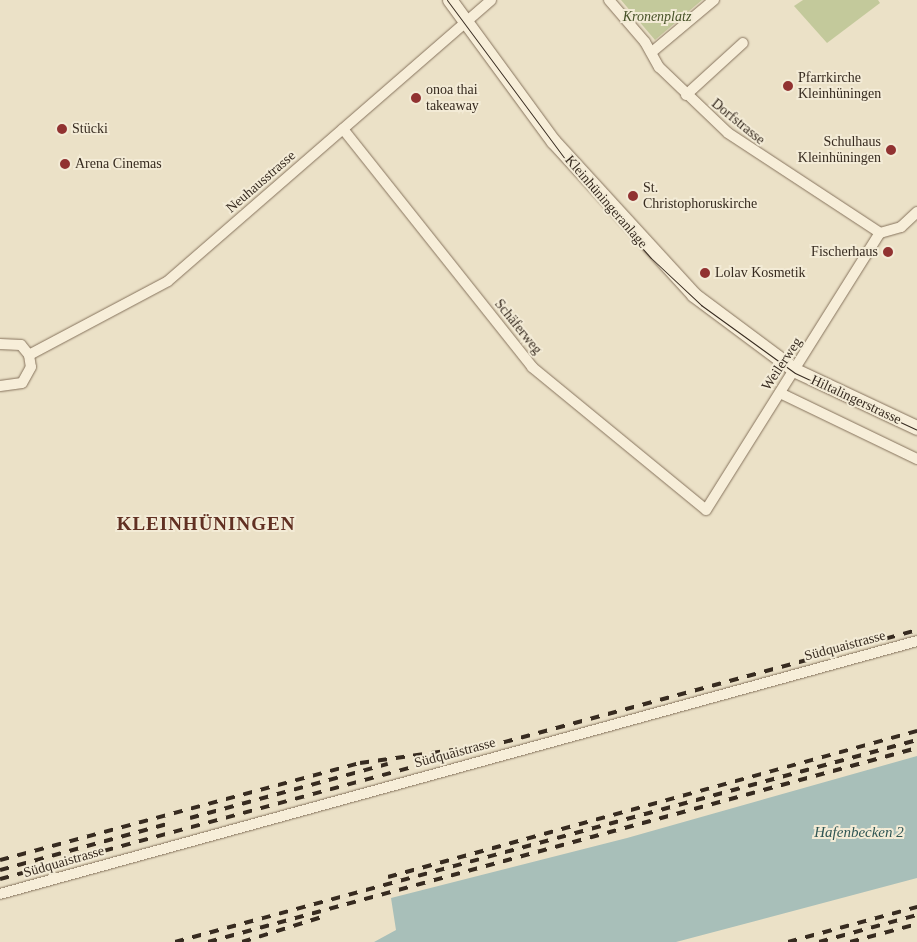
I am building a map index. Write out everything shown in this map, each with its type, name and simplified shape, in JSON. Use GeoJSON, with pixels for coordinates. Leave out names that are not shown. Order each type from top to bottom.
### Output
{"type":"FeatureCollection","features":[{"type":"Feature","properties":{"kind":"main road","name":"Kleinhüningeranlage"},"geometry":{"type":"LineString","coordinates":[[450,0],[548,134],[662,265],[723,320],[796,371]]}},
{"type":"Feature","properties":{"kind":"main road","name":"Hiltalingerstrasse"},"geometry":{"type":"LineString","coordinates":[[796,371],[917,428]]}},
{"type":"Feature","properties":{"kind":"street","name":"Neuhausstrasse"},"geometry":{"type":"LineString","coordinates":[[29,355],[168,281],[491,0]]}},
{"type":"Feature","properties":{"kind":"street","name":"Dorfstrasse"},"geometry":{"type":"LineString","coordinates":[[609,0],[686,95],[760,158],[880,233]]}},
{"type":"Feature","properties":{"kind":"street"},"geometry":{"type":"LineString","coordinates":[[652,52],[714,0]]}},
{"type":"Feature","properties":{"kind":"street"},"geometry":{"type":"LineString","coordinates":[[686,95],[744,43]]}},
{"type":"Feature","properties":{"kind":"street","name":"Schäferweg"},"geometry":{"type":"LineString","coordinates":[[343,129],[532,367],[706,510]]}},
{"type":"Feature","properties":{"kind":"street"},"geometry":{"type":"LineString","coordinates":[[880,233],[901,227],[917,212]]}},
{"type":"Feature","properties":{"kind":"street","name":"Weilerweg"},"geometry":{"type":"LineString","coordinates":[[706,510],[796,371],[880,233]]}},
{"type":"Feature","properties":{"kind":"street"},"geometry":{"type":"LineString","coordinates":[[0,386],[16,386],[26,379],[31,367],[29,355],[20,345],[1,343]]}},
{"type":"Feature","properties":{"kind":"street"},"geometry":{"type":"LineString","coordinates":[[780,393],[917,459]]}},
{"type":"Feature","properties":{"kind":"street","name":"Südquaistrasse"},"geometry":{"type":"LineString","coordinates":[[0,894],[917,641]]}},
{"type":"Feature","properties":{"kind":"green space","name":"Kronenplatz"},"geometry":{"type":"Polygon","coordinates":[[[621,0],[702,0],[655,40],[621,0]]]}},
{"type":"Feature","properties":{"kind":"green space"},"geometry":{"type":"Polygon","coordinates":[[[803,0],[878,0],[880,3],[827,43],[794,6],[803,0]]]}},
{"type":"Feature","properties":{"kind":"water","name":"Hafenbecken 2"},"geometry":{"type":"Polygon","coordinates":[[[917,756],[917,878],[676,942],[374,942],[396,930],[391,898],[627,838],[917,756]]]}},
{"type":"Feature","properties":{"kind":"tram line"},"geometry":{"type":"LineString","coordinates":[[447,0],[577,175],[651,258],[701,305],[795,373],[917,430]]}},
{"type":"Feature","properties":{"kind":"tram line"},"geometry":{"type":"LineString","coordinates":[[572,158],[609,201]]}},
{"type":"Feature","properties":{"kind":"railway"},"geometry":{"type":"LineString","coordinates":[[0,879],[917,630]]}},
{"type":"Feature","properties":{"kind":"railway"},"geometry":{"type":"LineString","coordinates":[[388,877],[917,731]]}},
{"type":"Feature","properties":{"kind":"railway"},"geometry":{"type":"LineString","coordinates":[[175,942],[917,740]]}},
{"type":"Feature","properties":{"kind":"railway"},"geometry":{"type":"LineString","coordinates":[[208,942],[917,748]]}},
{"type":"Feature","properties":{"kind":"railway"},"geometry":{"type":"LineString","coordinates":[[0,860],[360,763],[453,750]]}},
{"type":"Feature","properties":{"kind":"railway"},"geometry":{"type":"LineString","coordinates":[[190,818],[388,764]]}},
{"type":"Feature","properties":{"kind":"railway"},"geometry":{"type":"LineString","coordinates":[[0,870],[171,823]]}},
{"type":"Feature","properties":{"kind":"railway"},"geometry":{"type":"LineString","coordinates":[[788,942],[917,907]]}},
{"type":"Feature","properties":{"kind":"railway"},"geometry":{"type":"LineString","coordinates":[[819,942],[917,915]]}},
{"type":"Feature","properties":{"kind":"railway"},"geometry":{"type":"LineString","coordinates":[[242,942],[325,916]]}},
{"type":"Feature","properties":{"kind":"railway"},"geometry":{"type":"LineString","coordinates":[[850,942],[917,924]]}},
{"type":"Feature","properties":{"kind":"place","name":"Pfarrkirche Kleinhüningen"},"geometry":{"type":"Point","coordinates":[788,86]}},
{"type":"Feature","properties":{"kind":"place","name":"onoa thai takeaway"},"geometry":{"type":"Point","coordinates":[416,98]}},
{"type":"Feature","properties":{"kind":"place","name":"Stücki"},"geometry":{"type":"Point","coordinates":[62,129]}},
{"type":"Feature","properties":{"kind":"place","name":"Schulhaus Kleinhüningen"},"geometry":{"type":"Point","coordinates":[891,150]}},
{"type":"Feature","properties":{"kind":"place","name":"Arena Cinemas"},"geometry":{"type":"Point","coordinates":[65,164]}},
{"type":"Feature","properties":{"kind":"place","name":"St. Christophoruskirche"},"geometry":{"type":"Point","coordinates":[633,196]}},
{"type":"Feature","properties":{"kind":"place","name":"Fischerhaus"},"geometry":{"type":"Point","coordinates":[888,252]}},
{"type":"Feature","properties":{"kind":"place","name":"Lolav Kosmetik"},"geometry":{"type":"Point","coordinates":[705,273]}},
{"type":"Feature","properties":{"kind":"district","name":"KLEINHÜNINGEN"},"geometry":{"type":"Point","coordinates":[206,524]}}]}
